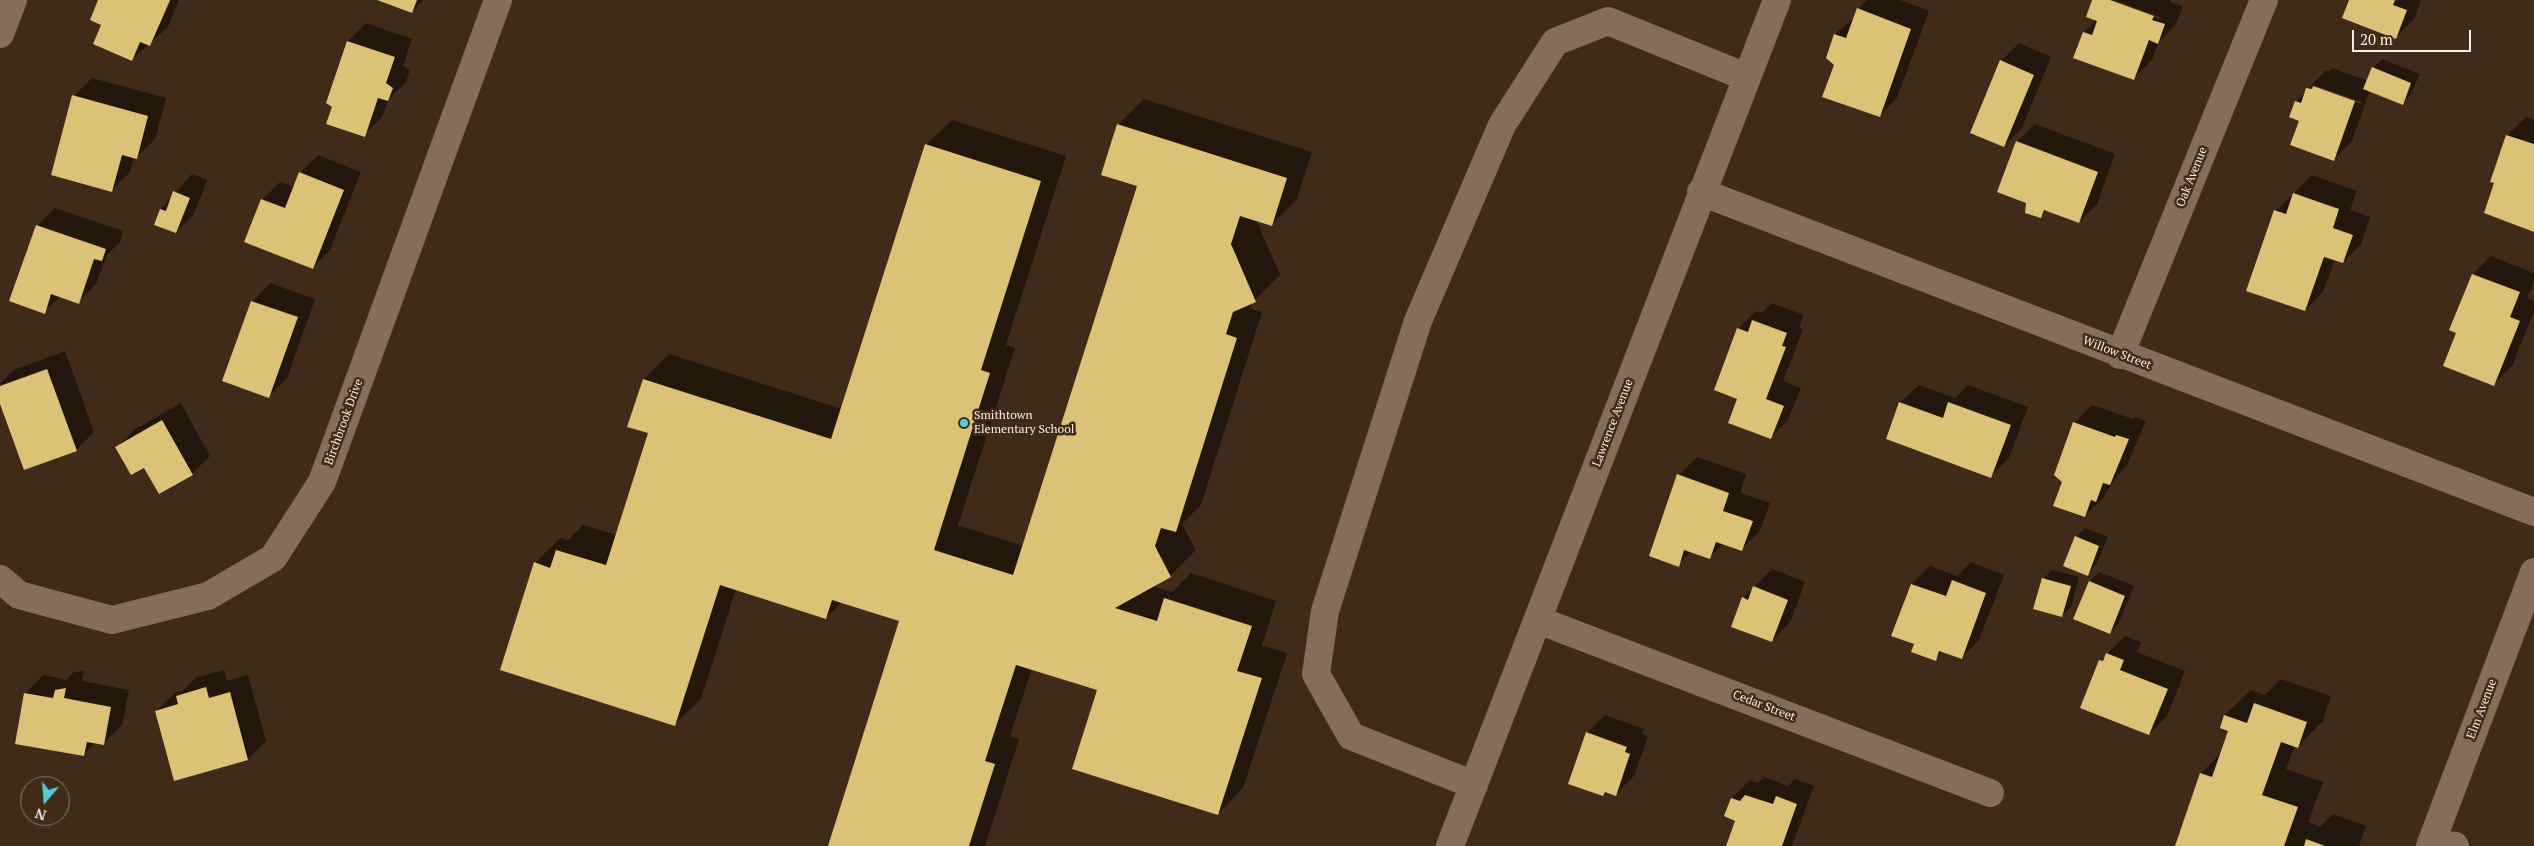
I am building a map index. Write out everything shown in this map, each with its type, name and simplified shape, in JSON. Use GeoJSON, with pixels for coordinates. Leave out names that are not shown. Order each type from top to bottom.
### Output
{"type":"FeatureCollection","features":[{"type":"Feature","properties":{"kind":"street"},"geometry":{"type":"LineString","coordinates":[[0,34],[13,0]]}},
{"type":"Feature","properties":{"kind":"street","name":"Birchbrook Drive"},"geometry":{"type":"LineString","coordinates":[[0,579],[19,595],[112,620],[208,596],[273,558],[322,482],[498,0]]}},
{"type":"Feature","properties":{"kind":"street","name":"Lawrence Avenue"},"geometry":{"type":"LineString","coordinates":[[1450,846],[1701,192],[1777,0]]}},
{"type":"Feature","properties":{"kind":"street","name":"Oak Avenue"},"geometry":{"type":"LineString","coordinates":[[2120,354],[2264,0]]}},
{"type":"Feature","properties":{"kind":"street"},"geometry":{"type":"LineString","coordinates":[[1474,785],[1351,736],[1316,674],[1325,611],[1418,320],[1502,125],[1555,42],[1608,21],[1746,77]]}},
{"type":"Feature","properties":{"kind":"street","name":"Willow Street"},"geometry":{"type":"LineString","coordinates":[[1701,192],[2534,512]]}},
{"type":"Feature","properties":{"kind":"street","name":"Elm Avenue"},"geometry":{"type":"LineString","coordinates":[[2439,845],[2534,572]]}},
{"type":"Feature","properties":{"kind":"street","name":"Cedar Street"},"geometry":{"type":"LineString","coordinates":[[1538,620],[1990,793]]}},
{"type":"Feature","properties":{"kind":"building"},"geometry":{"type":"Polygon","coordinates":[[[98,0],[170,0],[150,46],[140,42],[132,61],[93,44],[101,25],[90,20],[98,0]]]}},
{"type":"Feature","properties":{"kind":"building"},"geometry":{"type":"Polygon","coordinates":[[[377,0],[417,0],[412,13],[377,0]]]}},
{"type":"Feature","properties":{"kind":"building"},"geometry":{"type":"Polygon","coordinates":[[[2092,0],[2110,0],[2154,16],[2152,20],[2165,24],[2158,44],[2149,40],[2134,80],[2073,58],[2083,32],[2092,35],[2097,21],[2086,17],[2092,0]]]}},
{"type":"Feature","properties":{"kind":"building"},"geometry":{"type":"Polygon","coordinates":[[[2349,0],[2395,0],[2393,5],[2407,10],[2396,39],[2342,18],[2349,0]]]}},
{"type":"Feature","properties":{"kind":"building"},"geometry":{"type":"Polygon","coordinates":[[[1857,8],[1911,29],[1880,117],[1822,97],[1834,65],[1826,58],[1834,34],[1846,38],[1857,8]]]}},
{"type":"Feature","properties":{"kind":"building"},"geometry":{"type":"Polygon","coordinates":[[[347,41],[395,57],[386,83],[393,88],[388,101],[378,98],[365,137],[326,124],[332,107],[326,103],[347,41]]]}},
{"type":"Feature","properties":{"kind":"building"},"geometry":{"type":"Polygon","coordinates":[[[2000,60],[2034,75],[2004,147],[1970,133],[2000,60]]]}},
{"type":"Feature","properties":{"kind":"building"},"geometry":{"type":"Polygon","coordinates":[[[2372,67],[2411,83],[2403,105],[2363,89],[2372,67]]]}},
{"type":"Feature","properties":{"kind":"building"},"geometry":{"type":"Polygon","coordinates":[[[2313,86],[2355,101],[2334,161],[2290,145],[2299,121],[2289,117],[2295,101],[2301,103],[2306,88],[2312,89],[2313,86]]]}},
{"type":"Feature","properties":{"kind":"building"},"geometry":{"type":"Polygon","coordinates":[[[72,95],[148,116],[137,159],[122,155],[112,192],[51,175],[72,95]]]}},
{"type":"Feature","properties":{"kind":"building"},"geometry":{"type":"Polygon","coordinates":[[[1117,124],[1287,178],[1272,226],[1240,216],[1231,244],[1256,302],[1233,312],[1226,334],[1237,338],[1176,532],[1161,528],[1155,546],[1171,577],[1115,608],[1157,621],[1164,598],[1252,626],[1237,671],[1262,678],[1218,815],[1072,769],[1097,690],[1016,665],[985,761],[995,764],[969,846],[828,846],[899,621],[832,600],[826,619],[720,585],[675,726],[500,670],[534,562],[550,568],[556,550],[606,565],[648,433],[627,427],[643,379],[831,439],[925,144],[1041,181],[981,370],[990,373],[934,550],[1013,575],[1137,186],[1101,175],[1117,124]]]}},
{"type":"Feature","properties":{"kind":"building"},"geometry":{"type":"Polygon","coordinates":[[[2506,135],[2534,144],[2534,232],[2484,213],[2494,183],[2490,182],[2506,135]]]}},
{"type":"Feature","properties":{"kind":"building"},"geometry":{"type":"Polygon","coordinates":[[[2016,141],[2098,172],[2079,223],[2044,210],[2041,218],[2025,213],[2026,203],[1997,192],[2016,141]]]}},
{"type":"Feature","properties":{"kind":"building"},"geometry":{"type":"Polygon","coordinates":[[[299,172],[344,190],[313,269],[244,242],[261,199],[285,208],[299,172]]]}},
{"type":"Feature","properties":{"kind":"building"},"geometry":{"type":"Polygon","coordinates":[[[173,191],[190,198],[176,233],[154,225],[160,209],[166,211],[173,191]]]}},
{"type":"Feature","properties":{"kind":"building"},"geometry":{"type":"Polygon","coordinates":[[[2293,193],[2339,209],[2333,228],[2353,235],[2343,263],[2324,257],[2305,311],[2246,291],[2274,210],[2286,214],[2293,193]]]}},
{"type":"Feature","properties":{"kind":"building"},"geometry":{"type":"Polygon","coordinates":[[[36,225],[106,249],[102,261],[94,259],[79,304],[51,294],[45,314],[9,301],[36,225]]]}},
{"type":"Feature","properties":{"kind":"building"},"geometry":{"type":"Polygon","coordinates":[[[2472,274],[2520,292],[2510,317],[2520,321],[2494,386],[2443,366],[2456,333],[2449,330],[2472,274]]]}},
{"type":"Feature","properties":{"kind":"building"},"geometry":{"type":"Polygon","coordinates":[[[251,301],[298,317],[269,398],[222,381],[251,301]]]}},
{"type":"Feature","properties":{"kind":"building"},"geometry":{"type":"Polygon","coordinates":[[[1752,320],[1787,333],[1782,346],[1786,347],[1766,399],[1784,406],[1771,439],[1728,423],[1737,399],[1714,390],[1737,328],[1748,332],[1752,320]]]}},
{"type":"Feature","properties":{"kind":"building"},"geometry":{"type":"Polygon","coordinates":[[[47,369],[77,451],[24,470],[0,404],[0,386],[47,369]]]}},
{"type":"Feature","properties":{"kind":"building"},"geometry":{"type":"Polygon","coordinates":[[[1899,402],[1943,418],[1948,402],[2011,425],[1991,478],[1886,439],[1899,402]]]}},
{"type":"Feature","properties":{"kind":"building"},"geometry":{"type":"Polygon","coordinates":[[[162,420],[193,475],[159,494],[144,468],[131,475],[115,447],[162,420]]]}},
{"type":"Feature","properties":{"kind":"building"},"geometry":{"type":"Polygon","coordinates":[[[2073,422],[2115,437],[2116,435],[2129,439],[2110,485],[2103,483],[2096,502],[2091,500],[2085,517],[2053,506],[2062,482],[2054,475],[2073,422]]]}},
{"type":"Feature","properties":{"kind":"building"},"geometry":{"type":"Polygon","coordinates":[[[1677,474],[1729,493],[1723,511],[1753,521],[1742,551],[1716,542],[1710,559],[1684,550],[1679,567],[1649,556],[1677,474]]]}},
{"type":"Feature","properties":{"kind":"building"},"geometry":{"type":"Polygon","coordinates":[[[2075,536],[2099,546],[2088,576],[2063,566],[2075,536]]]}},
{"type":"Feature","properties":{"kind":"building"},"geometry":{"type":"Polygon","coordinates":[[[2042,578],[2071,586],[2062,617],[2033,609],[2042,578]]]}},
{"type":"Feature","properties":{"kind":"building"},"geometry":{"type":"Polygon","coordinates":[[[1952,580],[1986,593],[1962,659],[1939,651],[1936,661],[1911,652],[1914,644],[1891,636],[1911,584],[1946,596],[1952,580]]]}},
{"type":"Feature","properties":{"kind":"building"},"geometry":{"type":"Polygon","coordinates":[[[2089,581],[2125,596],[2110,634],[2073,619],[2089,581]]]}},
{"type":"Feature","properties":{"kind":"building"},"geometry":{"type":"Polygon","coordinates":[[[1753,586],[1788,600],[1772,642],[1731,627],[1742,597],[1748,600],[1753,586]]]}},
{"type":"Feature","properties":{"kind":"building"},"geometry":{"type":"Polygon","coordinates":[[[2106,653],[2124,660],[2120,670],[2168,689],[2149,735],[2080,708],[2099,660],[2103,661],[2106,653]]]}},
{"type":"Feature","properties":{"kind":"building"},"geometry":{"type":"Polygon","coordinates":[[[206,687],[209,698],[230,692],[248,760],[174,781],[155,711],[178,704],[176,696],[206,687]]]}},
{"type":"Feature","properties":{"kind":"building"},"geometry":{"type":"Polygon","coordinates":[[[66,688],[64,698],[111,707],[104,745],[87,742],[84,756],[15,744],[24,693],[53,698],[55,690],[66,688]]]}},
{"type":"Feature","properties":{"kind":"building"},"geometry":{"type":"Polygon","coordinates":[[[2254,703],[2307,722],[2298,748],[2281,742],[2262,795],[2298,807],[2284,846],[2175,846],[2200,773],[2212,777],[2228,731],[2220,728],[2224,715],[2247,723],[2254,703]]]}},
{"type":"Feature","properties":{"kind":"building"},"geometry":{"type":"Polygon","coordinates":[[[1586,732],[1627,747],[1625,752],[1630,754],[1616,796],[1605,792],[1603,796],[1568,784],[1586,732]]]}},
{"type":"Feature","properties":{"kind":"building"},"geometry":{"type":"Polygon","coordinates":[[[1745,795],[1773,804],[1776,796],[1797,804],[1782,846],[1726,846],[1735,821],[1724,816],[1731,798],[1740,801],[1745,795]]]}},
{"type":"Feature","properties":{"kind":"building"},"geometry":{"type":"Polygon","coordinates":[[[2306,839],[2325,846],[2304,846],[2306,839]]]}},
{"type":"Feature","properties":{"kind":"place","name":"Smithtown Elementary School"},"geometry":{"type":"Point","coordinates":[964,423]}}]}
